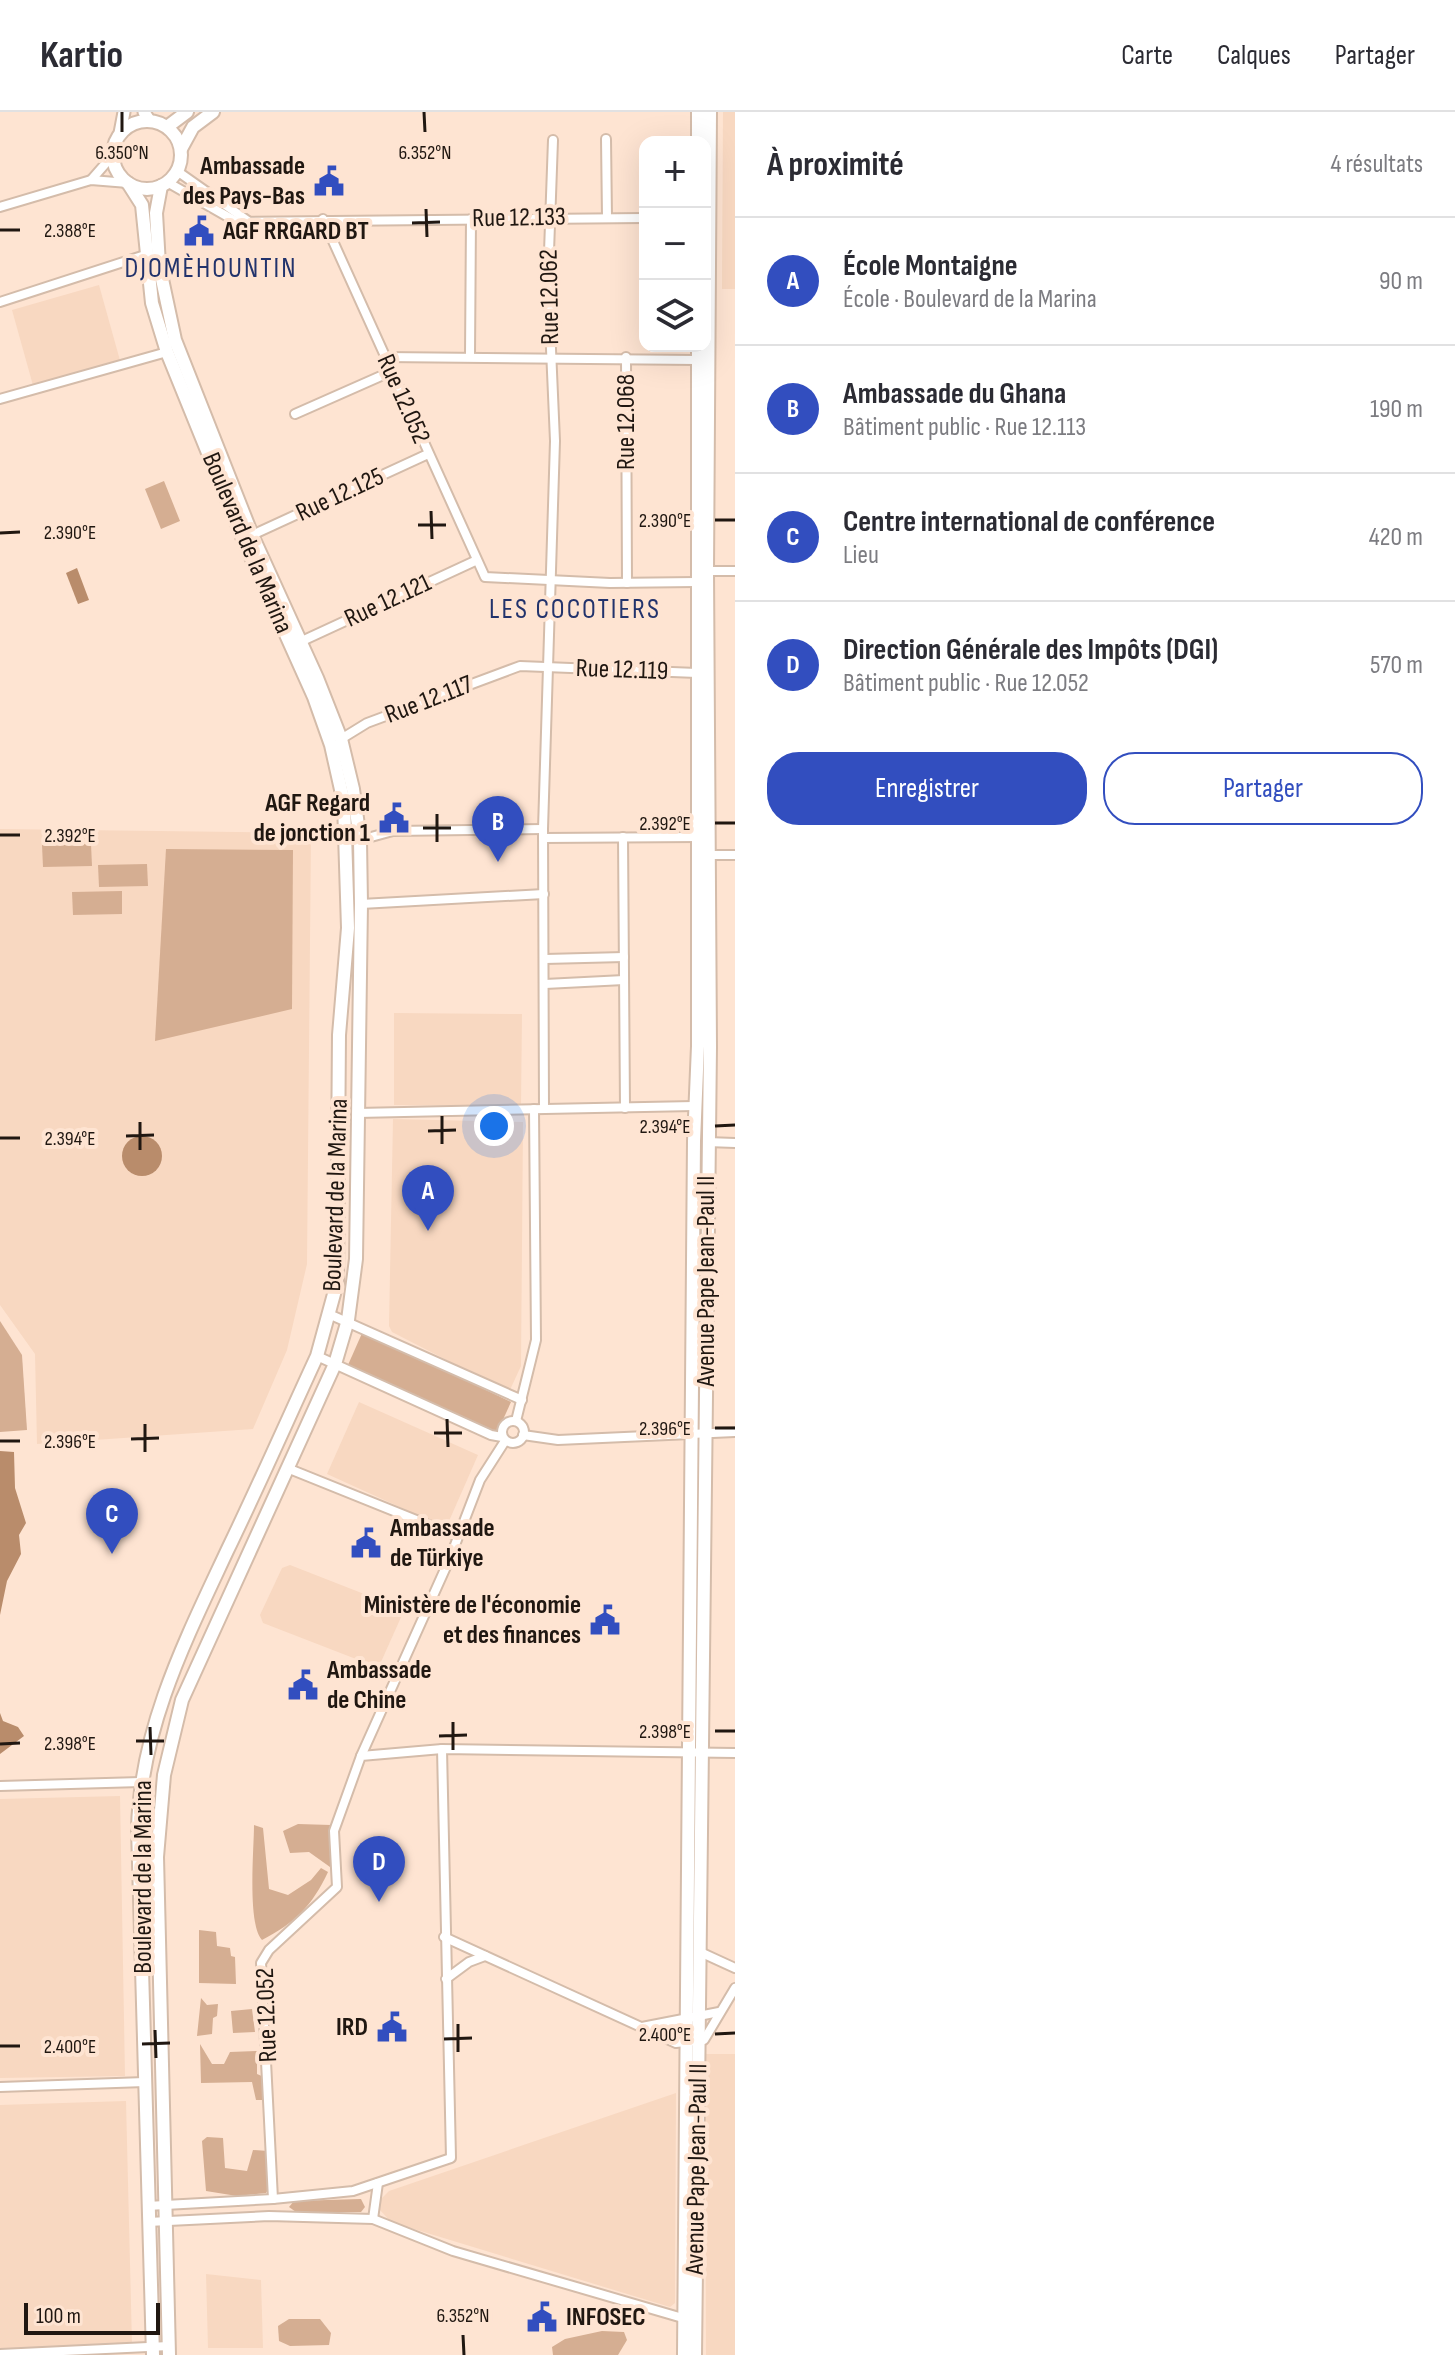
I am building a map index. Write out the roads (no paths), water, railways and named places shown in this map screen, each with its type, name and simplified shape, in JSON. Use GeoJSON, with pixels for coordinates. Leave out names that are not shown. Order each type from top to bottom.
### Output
{"type":"FeatureCollection","features":[{"type":"Feature","properties":{"kind":"main road"},"geometry":{"type":"LineString","coordinates":[[124,112],[113,155],[117,171],[128,183],[144,189],[164,184],[177,171],[181,149],[193,127],[213,112]]}},
{"type":"Feature","properties":{"kind":"main road"},"geometry":{"type":"LineString","coordinates":[[167,127],[187,112]]}},
{"type":"Feature","properties":{"kind":"main road"},"geometry":{"type":"LineString","coordinates":[[698,112],[698,136]]}},
{"type":"Feature","properties":{"kind":"main road","name":"Avenue Pape Jean-Paul II"},"geometry":{"type":"LineString","coordinates":[[699,1432],[694,1106],[697,1076],[699,837],[697,673],[710,112]]}},
{"type":"Feature","properties":{"kind":"main road"},"geometry":{"type":"LineString","coordinates":[[120,133],[146,116],[167,127],[181,149]]}},
{"type":"Feature","properties":{"kind":"main road","name":"Boulevard de la Marina"},"geometry":{"type":"LineString","coordinates":[[128,183],[142,205],[152,303],[167,352],[248,537],[331,745],[344,803],[348,928],[339,1035],[338,1264],[331,1315],[317,1356],[177,1657],[158,1709],[141,1782],[138,1828],[153,2351]]}},
{"type":"Feature","properties":{"kind":"main road","name":"Boulevard de la Marina"},"geometry":{"type":"LineString","coordinates":[[164,184],[156,227],[168,317],[248,537],[302,641],[341,739],[360,840],[361,904],[356,1259],[348,1320],[335,1364],[182,1700],[164,1775],[157,1857],[169,2350]]}},
{"type":"Feature","properties":{"kind":"main road","name":"Avenue Pape Jean-Paul II"},"geometry":{"type":"LineString","coordinates":[[684,2355],[689,2320],[699,1432],[707,1142],[710,855],[700,575],[698,352]]}},
{"type":"Feature","properties":{"kind":"main road","name":"Avenue Pape Jean-Paul II"},"geometry":{"type":"LineString","coordinates":[[693,2020],[700,1952],[695,1751]]}},
{"type":"Feature","properties":{"kind":"main road","name":"Avenue Pape Jean-Paul II"},"geometry":{"type":"LineString","coordinates":[[689,2320],[695,2355]]}},
{"type":"Feature","properties":{"kind":"street"},"geometry":{"type":"LineString","coordinates":[[606,139],[607,217]]}},
{"type":"Feature","properties":{"kind":"street","name":"Rue 12.062"},"geometry":{"type":"LineString","coordinates":[[516,1421],[536,1340],[539,1109],[545,984],[543,834],[555,441],[551,358],[553,140]]}},
{"type":"Feature","properties":{"kind":"street"},"geometry":{"type":"LineString","coordinates":[[91,180],[113,155]]}},
{"type":"Feature","properties":{"kind":"street"},"geometry":{"type":"LineString","coordinates":[[177,171],[248,221]]}},
{"type":"Feature","properties":{"kind":"street"},"geometry":{"type":"LineString","coordinates":[[0,207],[91,180],[128,183]]}},
{"type":"Feature","properties":{"kind":"street","name":"Rue 12.133"},"geometry":{"type":"LineString","coordinates":[[164,184],[227,219],[248,221],[639,218]]}},
{"type":"Feature","properties":{"kind":"street","name":"Rue 12.052"},"geometry":{"type":"LineString","coordinates":[[323,219],[475,561],[485,577],[553,580]]}},
{"type":"Feature","properties":{"kind":"street"},"geometry":{"type":"LineString","coordinates":[[470,355],[471,219]]}},
{"type":"Feature","properties":{"kind":"street"},"geometry":{"type":"LineString","coordinates":[[0,302],[145,255]]}},
{"type":"Feature","properties":{"kind":"street"},"geometry":{"type":"LineString","coordinates":[[0,399],[167,352]]}},
{"type":"Feature","properties":{"kind":"street"},"geometry":{"type":"LineString","coordinates":[[384,357],[470,355],[698,360]]}},
{"type":"Feature","properties":{"kind":"street","name":"Rue 12.068"},"geometry":{"type":"LineString","coordinates":[[626,357],[627,583]]}},
{"type":"Feature","properties":{"kind":"street"},"geometry":{"type":"LineString","coordinates":[[295,414],[390,372]]}},
{"type":"Feature","properties":{"kind":"street","name":"Rue 12.125"},"geometry":{"type":"LineString","coordinates":[[248,537],[428,454]]}},
{"type":"Feature","properties":{"kind":"street","name":"Rue 12.121"},"geometry":{"type":"LineString","coordinates":[[302,641],[475,561]]}},
{"type":"Feature","properties":{"kind":"street"},"geometry":{"type":"LineString","coordinates":[[553,580],[627,583],[735,571]]}},
{"type":"Feature","properties":{"kind":"street","name":"Rue 12.119"},"geometry":{"type":"LineString","coordinates":[[520,666],[697,673]]}},
{"type":"Feature","properties":{"kind":"street","name":"Rue 12.117"},"geometry":{"type":"LineString","coordinates":[[341,739],[367,723],[520,666]]}},
{"type":"Feature","properties":{"kind":"street"},"geometry":{"type":"LineString","coordinates":[[360,840],[393,831],[699,837]]}},
{"type":"Feature","properties":{"kind":"street"},"geometry":{"type":"LineString","coordinates":[[623,837],[625,1108]]}},
{"type":"Feature","properties":{"kind":"street"},"geometry":{"type":"LineString","coordinates":[[710,855],[735,855]]}},
{"type":"Feature","properties":{"kind":"street"},"geometry":{"type":"LineString","coordinates":[[361,904],[544,894]]}},
{"type":"Feature","properties":{"kind":"street"},"geometry":{"type":"LineString","coordinates":[[545,959],[624,957]]}},
{"type":"Feature","properties":{"kind":"street"},"geometry":{"type":"LineString","coordinates":[[545,984],[624,980]]}},
{"type":"Feature","properties":{"kind":"street"},"geometry":{"type":"LineString","coordinates":[[357,1113],[694,1106]]}},
{"type":"Feature","properties":{"kind":"street"},"geometry":{"type":"LineString","coordinates":[[707,1142],[735,1143]]}},
{"type":"Feature","properties":{"kind":"street"},"geometry":{"type":"LineString","coordinates":[[331,1315],[522,1400]]}},
{"type":"Feature","properties":{"kind":"street"},"geometry":{"type":"LineString","coordinates":[[317,1356],[491,1435],[504,1439],[518,1442],[523,1435],[523,1427],[516,1421],[504,1424],[504,1439]]}},
{"type":"Feature","properties":{"kind":"street"},"geometry":{"type":"LineString","coordinates":[[523,1435],[558,1440],[735,1432]]}},
{"type":"Feature","properties":{"kind":"street","name":"Rue 12.052"},"geometry":{"type":"LineString","coordinates":[[273,2199],[261,1963],[269,1950],[337,1887],[334,1831],[361,1756],[450,1558],[480,1480],[504,1439]]}},
{"type":"Feature","properties":{"kind":"street"},"geometry":{"type":"LineString","coordinates":[[287,1468],[456,1536]]}},
{"type":"Feature","properties":{"kind":"street"},"geometry":{"type":"LineString","coordinates":[[147,2206],[353,2191],[451,2158],[442,1749]]}},
{"type":"Feature","properties":{"kind":"street"},"geometry":{"type":"LineString","coordinates":[[361,1756],[442,1749],[735,1753]]}},
{"type":"Feature","properties":{"kind":"street"},"geometry":{"type":"LineString","coordinates":[[0,1786],[141,1782]]}},
{"type":"Feature","properties":{"kind":"street"},"geometry":{"type":"LineString","coordinates":[[444,1937],[666,2041],[693,2044],[712,2029],[735,1988]]}},
{"type":"Feature","properties":{"kind":"street"},"geometry":{"type":"LineString","coordinates":[[700,1952],[735,1968]]}},
{"type":"Feature","properties":{"kind":"street"},"geometry":{"type":"LineString","coordinates":[[446,1979],[469,1962],[485,1956]]}},
{"type":"Feature","properties":{"kind":"street"},"geometry":{"type":"LineString","coordinates":[[639,2027],[693,2020],[719,2012]]}},
{"type":"Feature","properties":{"kind":"street"},"geometry":{"type":"LineString","coordinates":[[0,2087],[145,2082]]}},
{"type":"Feature","properties":{"kind":"street"},"geometry":{"type":"LineString","coordinates":[[373,2219],[378,2183]]}},
{"type":"Feature","properties":{"kind":"street"},"geometry":{"type":"LineString","coordinates":[[284,2198],[284,2216]]}},
{"type":"Feature","properties":{"kind":"street"},"geometry":{"type":"LineString","coordinates":[[148,2222],[284,2216],[373,2219],[453,2251],[689,2320]]}},
{"type":"Feature","properties":{"kind":"street"},"geometry":{"type":"LineString","coordinates":[[0,2354],[169,2350]]}},
{"type":"Feature","properties":{"kind":"place","name":"Ambassade des Pays-Bas"},"geometry":{"type":"Point","coordinates":[329,181]}},
{"type":"Feature","properties":{"kind":"place","name":"AGF RRGARD BT"},"geometry":{"type":"Point","coordinates":[199,231]}},
{"type":"Feature","properties":{"kind":"place","name":"AGF Regard de jonction 1"},"geometry":{"type":"Point","coordinates":[394,818]}},
{"type":"Feature","properties":{"kind":"place","name":"Ambassade du Ghana"},"geometry":{"type":"Point","coordinates":[498,862]}},
{"type":"Feature","properties":{"kind":"place","name":"École Montaigne"},"geometry":{"type":"Point","coordinates":[428,1231]}},
{"type":"Feature","properties":{"kind":"place","name":"Ambassade de Türkiye"},"geometry":{"type":"Point","coordinates":[366,1543]}},
{"type":"Feature","properties":{"kind":"place","name":"Centre international de conférence"},"geometry":{"type":"Point","coordinates":[112,1554]}},
{"type":"Feature","properties":{"kind":"place","name":"Ministère de l'économie et des finances"},"geometry":{"type":"Point","coordinates":[605,1620]}},
{"type":"Feature","properties":{"kind":"place","name":"Ambassade de Chine"},"geometry":{"type":"Point","coordinates":[303,1685]}},
{"type":"Feature","properties":{"kind":"place","name":"Direction Générale des Impôts (DGI)"},"geometry":{"type":"Point","coordinates":[379,1902]}},
{"type":"Feature","properties":{"kind":"place","name":"IRD"},"geometry":{"type":"Point","coordinates":[392,2027]}},
{"type":"Feature","properties":{"kind":"place","name":"INFOSEC"},"geometry":{"type":"Point","coordinates":[542,2317]}},
{"type":"Feature","properties":{"kind":"district","name":"DJOMÈHOUNTIN"},"geometry":{"type":"Point","coordinates":[211,268]}},
{"type":"Feature","properties":{"kind":"district","name":"LES COCOTIERS"},"geometry":{"type":"Point","coordinates":[575,609]}}]}
